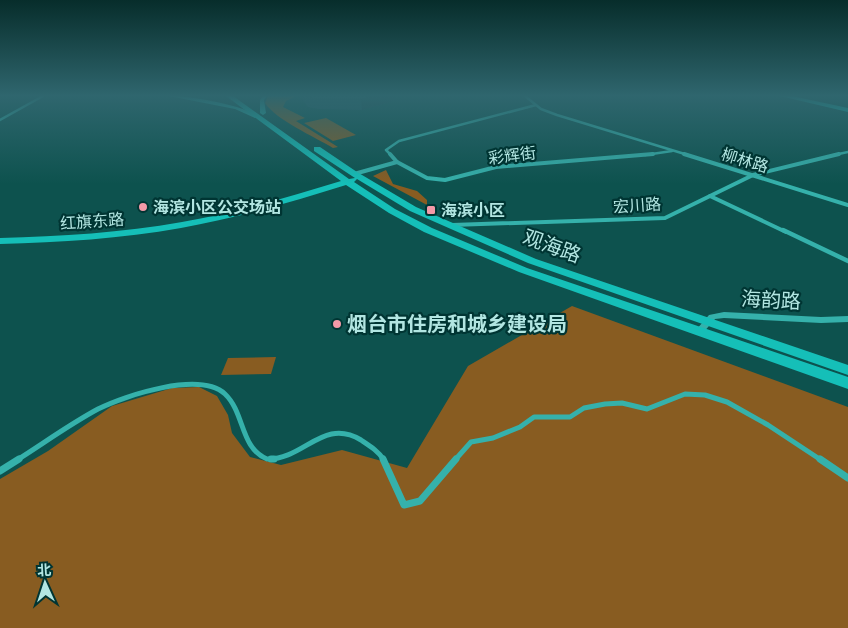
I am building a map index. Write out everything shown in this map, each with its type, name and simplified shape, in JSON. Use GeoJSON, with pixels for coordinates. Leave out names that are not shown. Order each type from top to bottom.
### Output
{"type":"FeatureCollection","features":[{"type":"Feature","properties":{"kind":"main road","name":"观海路"},"geometry":{"type":"LineString","coordinates":[[275,125],[351,178],[392,212],[450,240],[523,270],[702,327],[848,370]]}},
{"type":"Feature","properties":{"kind":"main road","name":"观海路"},"geometry":{"type":"LineString","coordinates":[[275,125],[351,178],[447,225],[532,261],[848,383]]}},
{"type":"Feature","properties":{"kind":"main road","name":"红旗东路"},"geometry":{"type":"LineString","coordinates":[[0,234],[103,231],[161,224],[351,178]]}},
{"type":"Feature","properties":{"kind":"main road","name":"红旗东路"},"geometry":{"type":"LineString","coordinates":[[0,240],[98,237],[161,229],[243,210],[351,178]]}},
{"type":"Feature","properties":{"kind":"street"},"geometry":{"type":"LineString","coordinates":[[351,178],[397,162],[386,150],[394,143],[460,125]]}},
{"type":"Feature","properties":{"kind":"street","name":"柳林路"},"geometry":{"type":"LineString","coordinates":[[590,125],[848,204]]}},
{"type":"Feature","properties":{"kind":"street","name":"彩辉街"},"geometry":{"type":"LineString","coordinates":[[397,162],[427,178],[445,180],[496,167],[635,157],[673,151]]}},
{"type":"Feature","properties":{"kind":"street","name":"宏川路"},"geometry":{"type":"LineString","coordinates":[[447,225],[665,218],[753,175],[848,152]]}},
{"type":"Feature","properties":{"kind":"street"},"geometry":{"type":"LineString","coordinates":[[710,196],[848,261]]}},
{"type":"Feature","properties":{"kind":"street","name":"海韵路"},"geometry":{"type":"LineString","coordinates":[[702,327],[712,317],[724,315],[821,320],[848,319]]}},
{"type":"Feature","properties":{"kind":"street"},"geometry":{"type":"LineString","coordinates":[[0,471],[74,424],[114,402],[168,386],[193,382],[210,384],[223,391],[234,404],[247,440],[255,452],[265,459],[282,459],[324,434],[344,431],[362,440],[378,452],[404,504],[420,501],[471,442],[493,438],[520,427],[534,417],[570,417],[584,408],[605,404],[622,403],[647,409],[664,404],[685,394],[705,394],[727,402],[768,425],[848,478]]}},
{"type":"Feature","properties":{"kind":"shaded area"},"geometry":{"type":"Polygon","coordinates":[[[292,125],[303,125],[338,147],[333,148],[292,125]]]}},
{"type":"Feature","properties":{"kind":"shaded area"},"geometry":{"type":"Polygon","coordinates":[[[308,125],[339,125],[356,135],[333,141],[308,125]]]}},
{"type":"Feature","properties":{"kind":"shaded area"},"geometry":{"type":"Polygon","coordinates":[[[386,170],[393,184],[417,191],[427,200],[427,205],[373,176],[386,170]]]}},
{"type":"Feature","properties":{"kind":"shaded area"},"geometry":{"type":"Polygon","coordinates":[[[572,306],[848,407],[848,628],[0,628],[0,479],[48,451],[112,406],[172,388],[199,387],[217,396],[228,415],[232,433],[250,457],[281,465],[342,450],[407,468],[468,366],[572,306]]]}},
{"type":"Feature","properties":{"kind":"shaded area"},"geometry":{"type":"Polygon","coordinates":[[[276,357],[271,374],[221,375],[228,358],[276,357]]]}},
{"type":"Feature","properties":{"kind":"place","name":"海滨小区公交场站"},"geometry":{"type":"Point","coordinates":[143,207]}},
{"type":"Feature","properties":{"kind":"place","name":"海滨小区"},"geometry":{"type":"Point","coordinates":[431,210]}},
{"type":"Feature","properties":{"kind":"place","name":"烟台市住房和城乡建设局"},"geometry":{"type":"Point","coordinates":[337,324]}}]}
